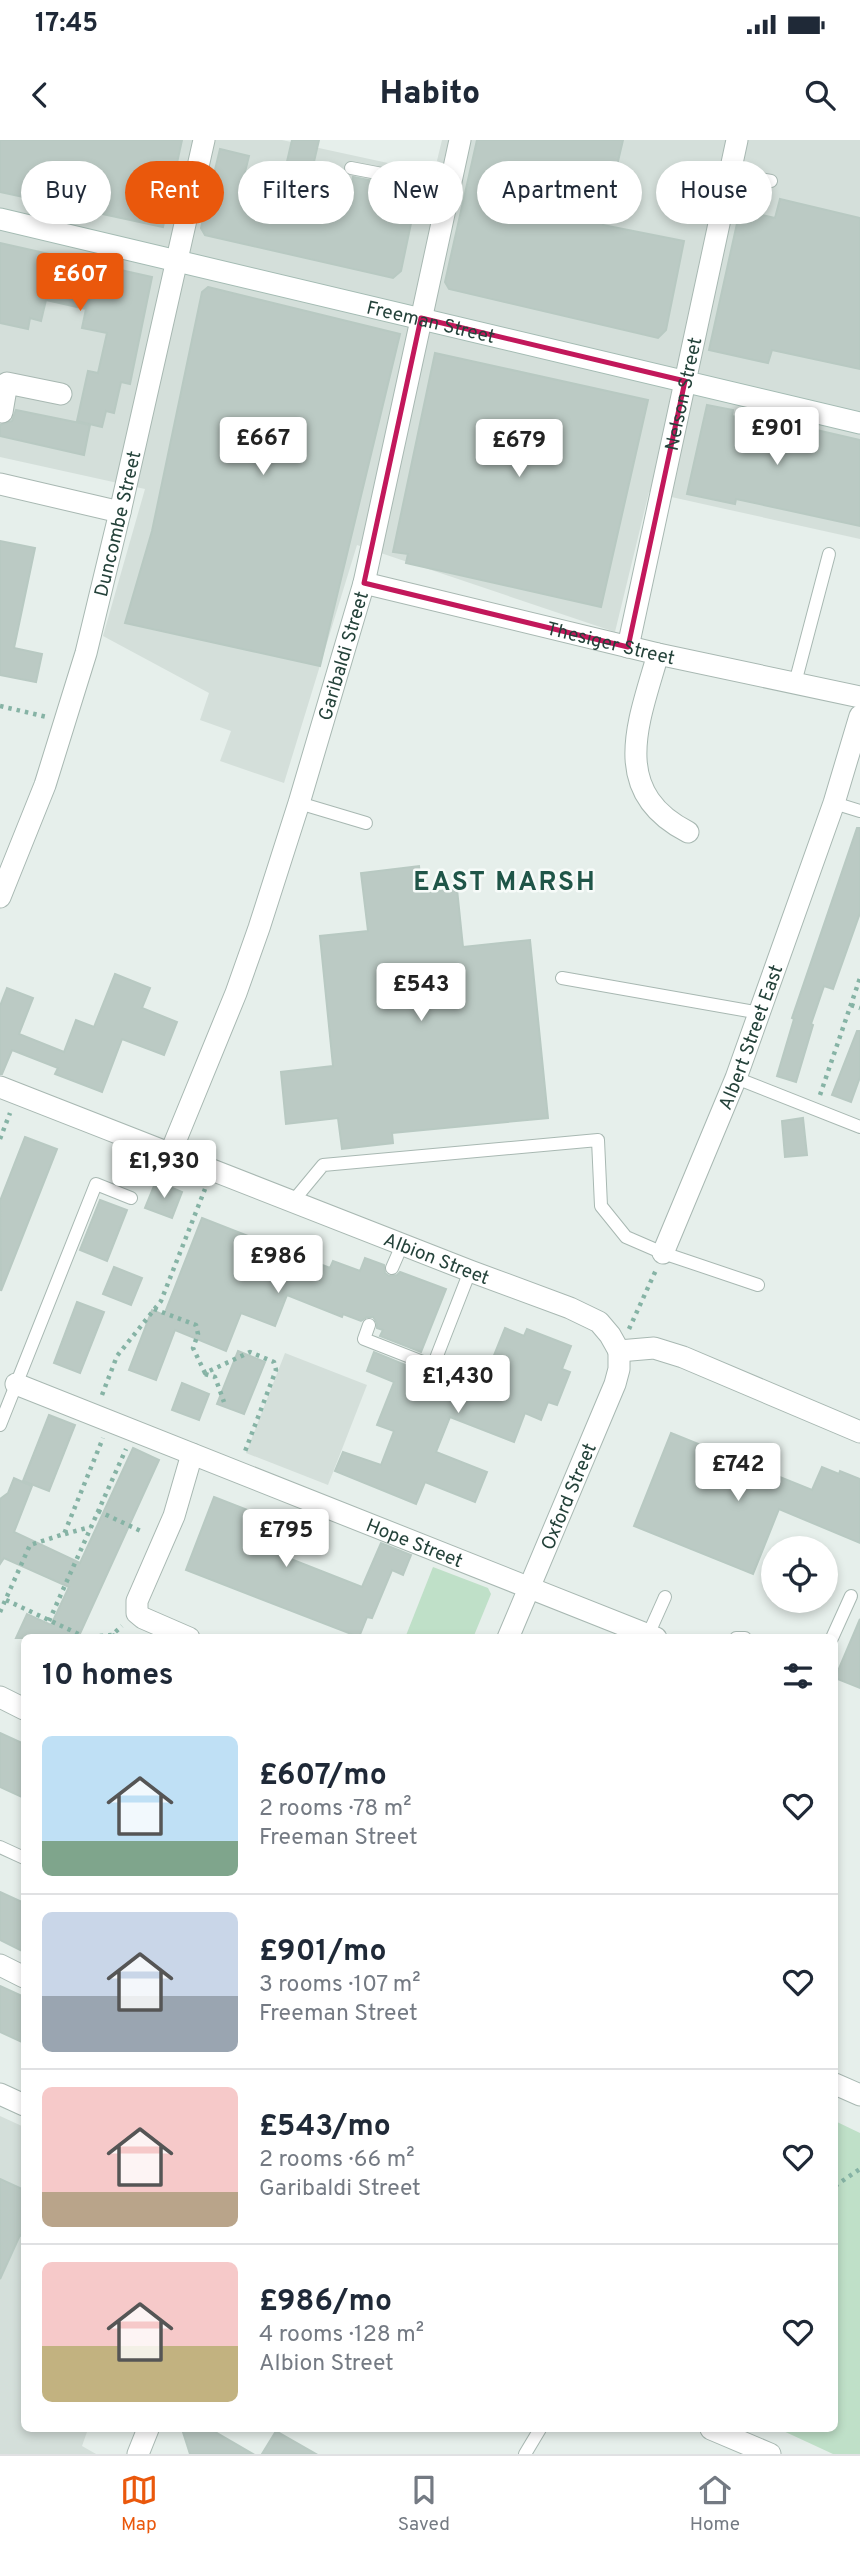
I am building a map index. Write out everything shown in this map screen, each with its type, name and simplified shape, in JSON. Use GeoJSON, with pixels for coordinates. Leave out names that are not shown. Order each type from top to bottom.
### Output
{"type":"FeatureCollection","features":[{"type":"Feature","properties":{"kind":"street","name":"Duncombe Street"},"geometry":{"type":"LineString","coordinates":[[0,897],[45,785],[86,653],[204,140]]}},
{"type":"Feature","properties":{"kind":"street","name":"Garibaldi Street"},"geometry":{"type":"LineString","coordinates":[[456,161],[460,140]]}},
{"type":"Feature","properties":{"kind":"street","name":"Nelson Street"},"geometry":{"type":"LineString","coordinates":[[732,161],[737,140]]}},
{"type":"Feature","properties":{"kind":"street","name":"Freeman Street"},"geometry":{"type":"LineString","coordinates":[[0,219],[860,423]]}},
{"type":"Feature","properties":{"kind":"street","name":"Garibaldi Street"},"geometry":{"type":"LineString","coordinates":[[170,1154],[236,993],[299,803],[364,583],[442,224]]}},
{"type":"Feature","properties":{"kind":"street","name":"Nelson Street"},"geometry":{"type":"LineString","coordinates":[[628,647],[719,224]]}},
{"type":"Feature","properties":{"kind":"street"},"geometry":{"type":"LineString","coordinates":[[2,412],[4,383],[61,394]]}},
{"type":"Feature","properties":{"kind":"street"},"geometry":{"type":"LineString","coordinates":[[0,484],[120,512]]}},
{"type":"Feature","properties":{"kind":"street","name":"Thesiger Street"},"geometry":{"type":"LineString","coordinates":[[364,583],[657,654],[860,697]]}},
{"type":"Feature","properties":{"kind":"street"},"geometry":{"type":"LineString","coordinates":[[657,654],[636,734],[637,772],[654,807],[671,823],[688,832]]}},
{"type":"Feature","properties":{"kind":"street","name":"Albert Street East"},"geometry":{"type":"LineString","coordinates":[[663,1253],[736,1078],[760,1013],[834,803],[860,716]]}},
{"type":"Feature","properties":{"kind":"street","name":"Albion Street"},"geometry":{"type":"LineString","coordinates":[[0,1087],[294,1200],[401,1245],[570,1308],[598,1322],[620,1351]]}},
{"type":"Feature","properties":{"kind":"street"},"geometry":{"type":"LineString","coordinates":[[620,1351],[654,1348],[683,1357],[860,1432]]}},
{"type":"Feature","properties":{"kind":"street","name":"Oxford Street"},"geometry":{"type":"LineString","coordinates":[[510,1634],[615,1384],[620,1351]]}},
{"type":"Feature","properties":{"kind":"street","name":"Hope Street"},"geometry":{"type":"LineString","coordinates":[[16,1384],[647,1634]]}},
{"type":"Feature","properties":{"kind":"street"},"geometry":{"type":"LineString","coordinates":[[180,1634],[136,1613],[137,1601],[174,1516],[192,1454]]}},
{"type":"Feature","properties":{"kind":"street"},"geometry":{"type":"LineString","coordinates":[[0,1697],[21,1708]]}},
{"type":"Feature","properties":{"kind":"street"},"geometry":{"type":"LineString","coordinates":[[0,1965],[21,1976]]}},
{"type":"Feature","properties":{"kind":"street"},"geometry":{"type":"LineString","coordinates":[[838,2085],[860,2095]]}},
{"type":"Feature","properties":{"kind":"street"},"geometry":{"type":"LineString","coordinates":[[0,2094],[21,2104]]}},
{"type":"Feature","properties":{"kind":"street"},"geometry":{"type":"LineString","coordinates":[[139,2453],[147,2432]]}},
{"type":"Feature","properties":{"kind":"street"},"geometry":{"type":"LineString","coordinates":[[720,2432],[770,2454]]}},
{"type":"Feature","properties":{"kind":"lane"},"geometry":{"type":"LineString","coordinates":[[795,683],[829,554]]}},
{"type":"Feature","properties":{"kind":"lane"},"geometry":{"type":"LineString","coordinates":[[299,803],[366,823]]}},
{"type":"Feature","properties":{"kind":"lane"},"geometry":{"type":"LineString","coordinates":[[834,803],[860,811]]}},
{"type":"Feature","properties":{"kind":"lane"},"geometry":{"type":"LineString","coordinates":[[562,978],[760,1013]]}},
{"type":"Feature","properties":{"kind":"lane"},"geometry":{"type":"LineString","coordinates":[[736,1078],[860,1127]]}},
{"type":"Feature","properties":{"kind":"lane"},"geometry":{"type":"LineString","coordinates":[[294,1200],[323,1165],[598,1140],[601,1206],[626,1237],[663,1253],[758,1285]]}},
{"type":"Feature","properties":{"kind":"lane"},"geometry":{"type":"LineString","coordinates":[[0,1425],[96,1184],[131,1198]]}},
{"type":"Feature","properties":{"kind":"lane"},"geometry":{"type":"LineString","coordinates":[[392,1268],[401,1245]]}},
{"type":"Feature","properties":{"kind":"lane"},"geometry":{"type":"LineString","coordinates":[[369,1325],[364,1339],[433,1366],[470,1271]]}},
{"type":"Feature","properties":{"kind":"lane"},"geometry":{"type":"LineString","coordinates":[[834,1634],[851,1596]]}},
{"type":"Feature","properties":{"kind":"lane"},"geometry":{"type":"LineString","coordinates":[[653,1634],[665,1597]]}},
{"type":"Feature","properties":{"kind":"lane"},"geometry":{"type":"LineString","coordinates":[[0,1847],[21,1857]]}},
{"type":"Feature","properties":{"kind":"lane"},"geometry":{"type":"LineString","coordinates":[[525,2454],[538,2432]]}},
{"type":"Feature","properties":{"kind":"path"},"geometry":{"type":"LineString","coordinates":[[0,706],[65,722]]}},
{"type":"Feature","properties":{"kind":"path"},"geometry":{"type":"LineString","coordinates":[[816,1109],[860,978]]}},
{"type":"Feature","properties":{"kind":"path"},"geometry":{"type":"LineString","coordinates":[[851,1004],[860,1008]]}},
{"type":"Feature","properties":{"kind":"path"},"geometry":{"type":"LineString","coordinates":[[64,1534],[103,1418],[117,1356],[161,1301],[213,1169]]}},
{"type":"Feature","properties":{"kind":"path"},"geometry":{"type":"LineString","coordinates":[[620,1351],[663,1253]]}},
{"type":"Feature","properties":{"kind":"path"},"geometry":{"type":"LineString","coordinates":[[154,1309],[196,1325],[198,1334],[193,1348],[205,1373],[215,1377],[224,1402]]}},
{"type":"Feature","properties":{"kind":"path"},"geometry":{"type":"LineString","coordinates":[[205,1373],[250,1352],[274,1362],[276,1370],[237,1472]]}},
{"type":"Feature","properties":{"kind":"path"},"geometry":{"type":"LineString","coordinates":[[49,1621],[134,1431]]}},
{"type":"Feature","properties":{"kind":"path"},"geometry":{"type":"LineString","coordinates":[[98,1511],[163,1541]]}},
{"type":"Feature","properties":{"kind":"path"},"geometry":{"type":"LineString","coordinates":[[0,1612],[30,1545],[91,1527]]}},
{"type":"Feature","properties":{"kind":"path"},"geometry":{"type":"LineString","coordinates":[[6,1600],[78,1634]]}},
{"type":"Feature","properties":{"kind":"path"},"geometry":{"type":"LineString","coordinates":[[113,1634],[136,1613]]}},
{"type":"Feature","properties":{"kind":"path"},"geometry":{"type":"LineString","coordinates":[[838,2184],[860,2169]]}},
{"type":"Feature","properties":{"kind":"highlighted area"},"geometry":{"type":"Polygon","coordinates":[[[421,318],[685,381],[628,647],[364,583],[421,318]]]}},
{"type":"Feature","properties":{"kind":"shaded area"},"geometry":{"type":"Polygon","coordinates":[[[0,140],[282,140],[379,161],[368,161],[368,224],[463,224],[463,161],[437,161],[442,140],[860,140],[860,539],[649,492],[615,632],[357,545],[284,783],[220,761],[231,731],[200,720],[209,693],[103,636],[145,489],[0,457],[0,140]]]}},
{"type":"Feature","properties":{"kind":"shaded area"},"geometry":{"type":"Polygon","coordinates":[[[285,1353],[367,1385],[328,1485],[246,1453],[285,1353]]]}},
{"type":"Feature","properties":{"kind":"shaded area"},"geometry":{"type":"Polygon","coordinates":[[[0,2116],[21,2126],[21,2432],[87,2432],[82,2446],[96,2454],[0,2454],[0,2116]]]}},
{"type":"Feature","properties":{"kind":"green space"},"geometry":{"type":"Polygon","coordinates":[[[433,1567],[488,1588],[491,1594],[475,1634],[407,1634],[433,1567]]]}},
{"type":"Feature","properties":{"kind":"green space"},"geometry":{"type":"Polygon","coordinates":[[[838,2122],[860,2133],[860,2454],[833,2454],[785,2432],[838,2432],[838,2122]]]}},
{"type":"Feature","properties":{"kind":"building"},"geometry":{"type":"Polygon","coordinates":[[[0,140],[182,140],[177,161],[125,161],[125,219],[111,216],[111,161],[21,161],[21,197],[0,192],[0,140]]]}},
{"type":"Feature","properties":{"kind":"building"},"geometry":{"type":"Polygon","coordinates":[[[292,140],[319,140],[314,161],[287,161],[292,140]]]}},
{"type":"Feature","properties":{"kind":"building"},"geometry":{"type":"Polygon","coordinates":[[[477,140],[623,140],[618,161],[477,161],[477,224],[603,224],[684,241],[666,330],[658,338],[449,289],[445,282],[458,224],[463,224],[463,202],[477,140]]]}},
{"type":"Feature","properties":{"kind":"building"},"geometry":{"type":"Polygon","coordinates":[[[220,149],[249,156],[248,161],[238,161],[238,224],[354,224],[354,177],[368,180],[368,224],[411,224],[401,271],[393,278],[205,235],[202,224],[224,224],[224,161],[217,161],[220,149]]]}},
{"type":"Feature","properties":{"kind":"building"},"geometry":{"type":"Polygon","coordinates":[[[780,199],[860,218],[860,369],[772,350],[768,363],[709,350],[737,224],[772,224],[772,217],[775,218],[780,199]]]}},
{"type":"Feature","properties":{"kind":"building"},"geometry":{"type":"Polygon","coordinates":[[[0,243],[152,277],[130,384],[121,382],[114,413],[106,411],[102,427],[77,421],[88,371],[98,373],[107,333],[82,328],[86,309],[46,300],[41,321],[30,318],[28,329],[0,323],[0,243]]]}},
{"type":"Feature","properties":{"kind":"building"},"geometry":{"type":"Polygon","coordinates":[[[208,287],[400,334],[320,666],[125,623],[152,531],[202,292],[208,287]]]}},
{"type":"Feature","properties":{"kind":"building"},"geometry":{"type":"Polygon","coordinates":[[[435,353],[648,400],[601,607],[406,563],[408,554],[393,552],[435,353]]]}},
{"type":"Feature","properties":{"kind":"building"},"geometry":{"type":"Polygon","coordinates":[[[707,405],[733,410],[732,416],[811,433],[812,429],[860,440],[860,526],[736,499],[735,504],[687,494],[707,405]]]}},
{"type":"Feature","properties":{"kind":"building"},"geometry":{"type":"Polygon","coordinates":[[[16,410],[90,425],[84,455],[0,436],[0,425],[12,421],[16,410]]]}},
{"type":"Feature","properties":{"kind":"building"},"geometry":{"type":"Polygon","coordinates":[[[0,541],[35,548],[14,648],[42,654],[36,682],[0,675],[0,541]]]}},
{"type":"Feature","properties":{"kind":"building"},"geometry":{"type":"Polygon","coordinates":[[[857,828],[860,828],[860,913],[833,989],[824,986],[796,1082],[777,1076],[794,1019],[792,1018],[857,828]]]}},
{"type":"Feature","properties":{"kind":"building"},"geometry":{"type":"Polygon","coordinates":[[[419,866],[422,893],[457,889],[463,947],[530,940],[548,1118],[392,1133],[393,1143],[342,1149],[338,1118],[286,1124],[281,1072],[333,1066],[320,936],[368,931],[361,873],[419,866]]]}},
{"type":"Feature","properties":{"kind":"building"},"geometry":{"type":"Polygon","coordinates":[[[115,974],[150,988],[142,1008],[177,1022],[164,1055],[122,1039],[102,1092],[55,1074],[58,1068],[12,1050],[0,1074],[0,1006],[7,988],[33,998],[19,1034],[64,1052],[76,1020],[94,1027],[115,974]]]}},
{"type":"Feature","properties":{"kind":"building"},"geometry":{"type":"Polygon","coordinates":[[[857,1031],[860,1031],[860,1077],[851,1102],[832,1095],[857,1031]]]}},
{"type":"Feature","properties":{"kind":"building"},"geometry":{"type":"Polygon","coordinates":[[[803,1118],[807,1155],[785,1157],[782,1121],[803,1118]]]}},
{"type":"Feature","properties":{"kind":"building"},"geometry":{"type":"Polygon","coordinates":[[[25,1137],[57,1149],[1,1291],[0,1201],[25,1137]]]}},
{"type":"Feature","properties":{"kind":"building"},"geometry":{"type":"Polygon","coordinates":[[[156,1181],[182,1192],[172,1218],[145,1208],[156,1181]]]}},
{"type":"Feature","properties":{"kind":"building"},"geometry":{"type":"Polygon","coordinates":[[[100,1200],[127,1210],[107,1261],[80,1250],[100,1200]]]}},
{"type":"Feature","properties":{"kind":"building"},"geometry":{"type":"Polygon","coordinates":[[[202,1218],[330,1268],[333,1261],[360,1271],[365,1258],[384,1265],[385,1273],[389,1276],[400,1272],[446,1289],[421,1352],[380,1336],[383,1330],[377,1328],[373,1317],[361,1321],[343,1314],[342,1317],[287,1295],[275,1326],[241,1313],[226,1351],[175,1330],[156,1380],[129,1370],[152,1310],[164,1315],[202,1218]]]}},
{"type":"Feature","properties":{"kind":"building"},"geometry":{"type":"Polygon","coordinates":[[[114,1267],[142,1278],[131,1305],[103,1294],[114,1267]]]}},
{"type":"Feature","properties":{"kind":"building"},"geometry":{"type":"Polygon","coordinates":[[[77,1302],[104,1312],[80,1373],[54,1363],[77,1302]]]}},
{"type":"Feature","properties":{"kind":"building"},"geometry":{"type":"Polygon","coordinates":[[[505,1328],[524,1336],[527,1329],[571,1346],[562,1369],[570,1372],[557,1405],[548,1402],[541,1420],[525,1413],[514,1442],[450,1417],[436,1452],[487,1472],[475,1502],[425,1482],[416,1504],[335,1471],[343,1452],[381,1465],[394,1431],[377,1425],[394,1382],[367,1371],[374,1352],[478,1395],[505,1328]]]}},
{"type":"Feature","properties":{"kind":"building"},"geometry":{"type":"Polygon","coordinates":[[[238,1351],[265,1362],[244,1414],[217,1404],[238,1351]]]}},
{"type":"Feature","properties":{"kind":"building"},"geometry":{"type":"Polygon","coordinates":[[[182,1383],[209,1394],[199,1420],[172,1410],[182,1383]]]}},
{"type":"Feature","properties":{"kind":"building"},"geometry":{"type":"Polygon","coordinates":[[[49,1415],[75,1425],[49,1491],[23,1481],[49,1415]]]}},
{"type":"Feature","properties":{"kind":"building"},"geometry":{"type":"Polygon","coordinates":[[[671,1433],[812,1490],[822,1467],[860,1479],[860,1543],[779,1509],[768,1536],[761,1536],[761,1554],[753,1574],[634,1526],[671,1433]]]}},
{"type":"Feature","properties":{"kind":"building"},"geometry":{"type":"Polygon","coordinates":[[[133,1448],[159,1460],[80,1634],[21,1634],[21,1638],[16,1638],[27,1614],[51,1625],[69,1587],[4,1558],[0,1564],[0,1499],[8,1493],[14,1478],[32,1486],[14,1532],[80,1563],[133,1448]]]}},
{"type":"Feature","properties":{"kind":"building"},"geometry":{"type":"Polygon","coordinates":[[[214,1497],[294,1528],[283,1556],[362,1587],[381,1543],[411,1555],[403,1575],[392,1570],[372,1618],[367,1617],[360,1634],[351,1634],[186,1570],[214,1497]]]}},
{"type":"Feature","properties":{"kind":"building"},"geometry":{"type":"Polygon","coordinates":[[[860,1619],[860,1688],[838,1679],[838,1671],[860,1619]]]}},
{"type":"Feature","properties":{"kind":"building"},"geometry":{"type":"Polygon","coordinates":[[[0,1733],[21,1743],[21,1797],[0,1787],[0,1733]]]}},
{"type":"Feature","properties":{"kind":"building"},"geometry":{"type":"Polygon","coordinates":[[[0,1892],[21,1902],[21,1950],[0,1940],[0,1892]]]}},
{"type":"Feature","properties":{"kind":"building"},"geometry":{"type":"Polygon","coordinates":[[[0,1986],[21,1996],[21,2042],[0,2032],[0,1986]]]}},
{"type":"Feature","properties":{"kind":"building"},"geometry":{"type":"Polygon","coordinates":[[[0,2179],[21,2189],[21,2236],[0,2279],[0,2179]]]}},
{"type":"Feature","properties":{"kind":"building"},"geometry":{"type":"Polygon","coordinates":[[[183,2432],[215,2432],[253,2454],[190,2454],[183,2432]]]}},
{"type":"Feature","properties":{"kind":"building"},"geometry":{"type":"Polygon","coordinates":[[[278,2432],[316,2454],[262,2454],[278,2432]]]}},
{"type":"Feature","properties":{"kind":"district","name":"EAST MARSH"},"geometry":{"type":"Point","coordinates":[505,881]}}]}
